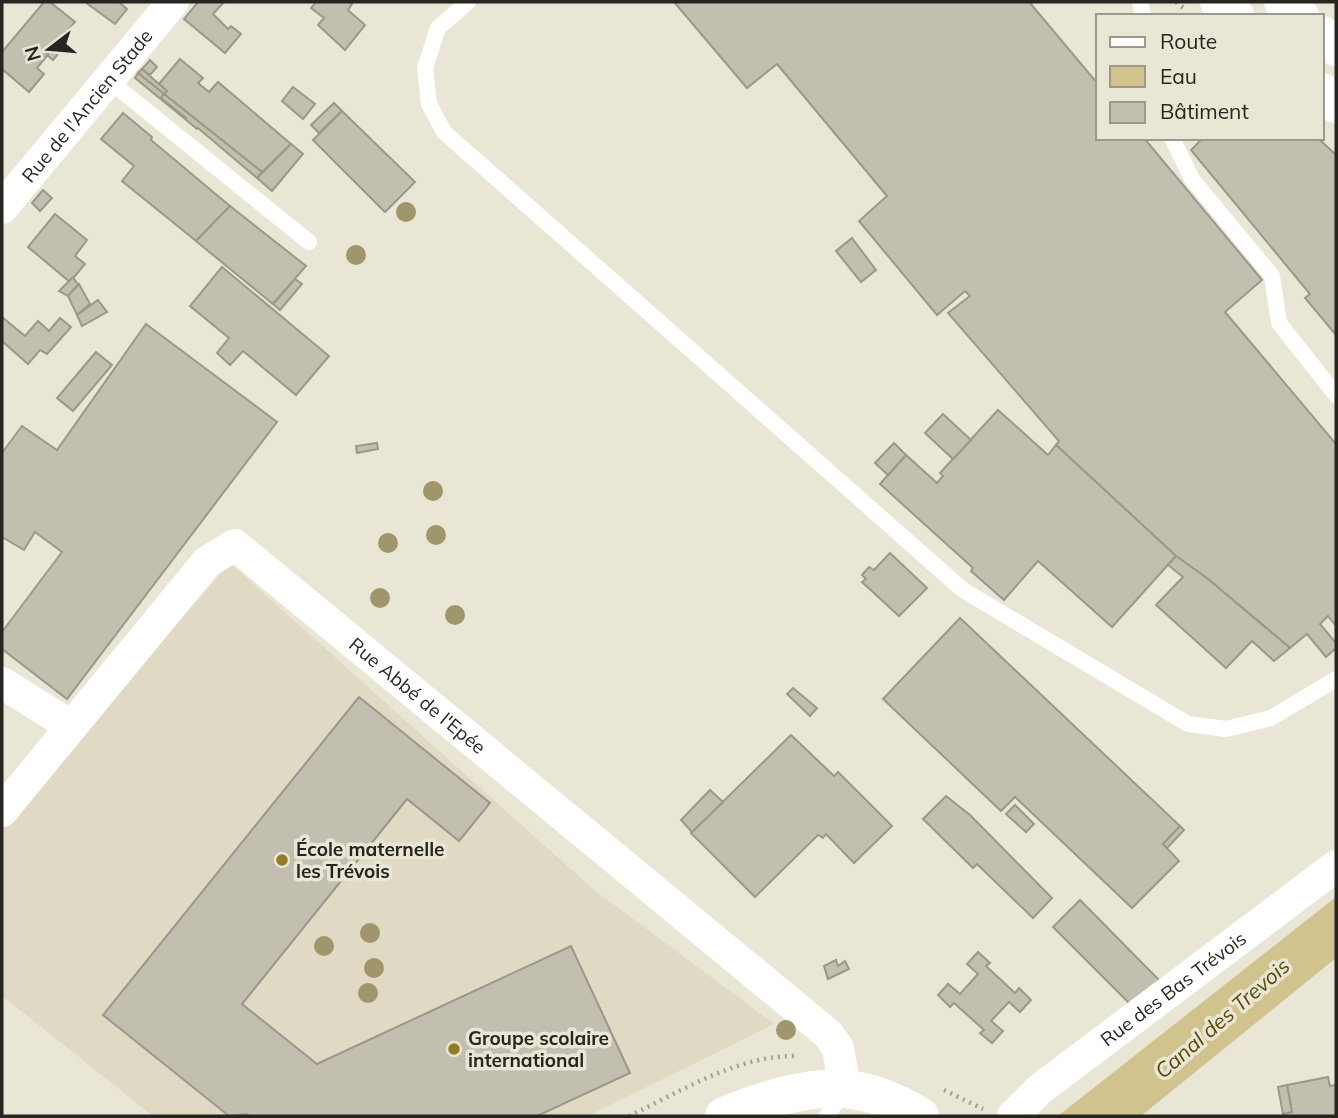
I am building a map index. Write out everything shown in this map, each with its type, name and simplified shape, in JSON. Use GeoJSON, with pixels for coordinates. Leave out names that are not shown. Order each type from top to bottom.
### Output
{"type":"FeatureCollection","features":[{"type":"Feature","properties":{"kind":"main road"},"geometry":{"type":"LineString","coordinates":[[1219,2],[1233,14]]}},
{"type":"Feature","properties":{"kind":"main road"},"geometry":{"type":"LineString","coordinates":[[1283,2],[1298,14]]}},
{"type":"Feature","properties":{"kind":"main road"},"geometry":{"type":"LineString","coordinates":[[724,1116],[789,1095],[836,1103],[898,1103],[920,1116]]}},
{"type":"Feature","properties":{"kind":"street","name":"Rue de l'Ancien Stade"},"geometry":{"type":"LineString","coordinates":[[2,208],[173,2]]}},
{"type":"Feature","properties":{"kind":"street","name":"Rue Abbé de l'Epée"},"geometry":{"type":"LineString","coordinates":[[2,811],[207,562],[235,545],[828,1034],[838,1048],[836,1103]]}},
{"type":"Feature","properties":{"kind":"street"},"geometry":{"type":"LineString","coordinates":[[2,683],[71,726]]}},
{"type":"Feature","properties":{"kind":"street","name":"Rue des Bas Trévois"},"geometry":{"type":"LineString","coordinates":[[1013,1116],[1040,1089],[1336,866]]}},
{"type":"Feature","properties":{"kind":"lane"},"geometry":{"type":"LineString","coordinates":[[468,2],[438,28],[425,68],[429,103],[444,132],[963,590],[1188,724],[1226,729],[1271,718],[1336,679]]}},
{"type":"Feature","properties":{"kind":"lane"},"geometry":{"type":"LineString","coordinates":[[107,79],[309,242]]}},
{"type":"Feature","properties":{"kind":"lane"},"geometry":{"type":"LineString","coordinates":[[1173,140],[1192,179],[1272,276],[1279,323],[1336,396]]}},
{"type":"Feature","properties":{"kind":"shaded area","name":"École maternelle les Trévois"},"geometry":{"type":"Polygon","coordinates":[[[230,563],[593,889],[774,1024],[588,1116],[153,1116],[2,996],[2,831],[75,740],[230,563]]]}},
{"type":"Feature","properties":{"kind":"water","name":"Canal des Trevois"},"geometry":{"type":"Polygon","coordinates":[[[1336,897],[1336,958],[1141,1116],[1058,1116],[1336,897]]]}},
{"type":"Feature","properties":{"kind":"building"},"geometry":{"type":"Polygon","coordinates":[[[44,2],[50,2],[75,22],[37,68],[44,74],[29,92],[2,69],[2,52],[44,2]]]}},
{"type":"Feature","properties":{"kind":"building"},"geometry":{"type":"Polygon","coordinates":[[[85,2],[119,2],[127,9],[115,24],[85,2]]]}},
{"type":"Feature","properties":{"kind":"building"},"geometry":{"type":"Polygon","coordinates":[[[198,2],[224,2],[213,14],[228,29],[231,26],[241,34],[225,53],[184,19],[198,2]]]}},
{"type":"Feature","properties":{"kind":"building"},"geometry":{"type":"Polygon","coordinates":[[[316,2],[349,2],[352,4],[348,10],[365,25],[345,50],[318,25],[324,18],[311,8],[316,2]]]}},
{"type":"Feature","properties":{"kind":"building"},"geometry":{"type":"Polygon","coordinates":[[[674,2],[1032,2],[1030,3],[1096,82],[1096,140],[1146,140],[1262,280],[1225,312],[1336,444],[1336,626],[1328,616],[1320,624],[1336,643],[1336,648],[1326,657],[1307,634],[1290,648],[1208,579],[1176,556],[1056,445],[1059,441],[948,313],[970,296],[965,291],[937,315],[859,221],[887,196],[777,64],[747,88],[674,2]]]}},
{"type":"Feature","properties":{"kind":"building"},"geometry":{"type":"Polygon","coordinates":[[[56,45],[61,50],[53,60],[47,55],[56,45]]]}},
{"type":"Feature","properties":{"kind":"building"},"geometry":{"type":"Polygon","coordinates":[[[180,59],[203,78],[198,83],[209,92],[218,82],[291,144],[262,172],[164,94],[167,91],[159,84],[180,59]]]}},
{"type":"Feature","properties":{"kind":"building"},"geometry":{"type":"Polygon","coordinates":[[[150,60],[157,67],[150,75],[142,69],[150,60]]]}},
{"type":"Feature","properties":{"kind":"building"},"geometry":{"type":"Polygon","coordinates":[[[142,69],[167,91],[164,94],[138,73],[142,69]]]}},
{"type":"Feature","properties":{"kind":"building"},"geometry":{"type":"Polygon","coordinates":[[[138,73],[164,94],[161,98],[186,118],[135,78],[138,73]]]}},
{"type":"Feature","properties":{"kind":"building"},"geometry":{"type":"Polygon","coordinates":[[[293,87],[315,104],[303,119],[282,101],[293,87]]]}},
{"type":"Feature","properties":{"kind":"building"},"geometry":{"type":"Polygon","coordinates":[[[164,94],[262,172],[257,178],[161,98],[164,94]]]}},
{"type":"Feature","properties":{"kind":"building"},"geometry":{"type":"Polygon","coordinates":[[[334,103],[342,111],[319,133],[311,125],[334,103]]]}},
{"type":"Feature","properties":{"kind":"building"},"geometry":{"type":"Polygon","coordinates":[[[342,111],[415,182],[385,212],[313,140],[342,111]]]}},
{"type":"Feature","properties":{"kind":"building"},"geometry":{"type":"Polygon","coordinates":[[[123,113],[230,206],[196,241],[122,181],[134,166],[101,139],[123,113]]]}},
{"type":"Feature","properties":{"kind":"building"},"geometry":{"type":"Polygon","coordinates":[[[1201,140],[1320,140],[1336,155],[1336,335],[1305,298],[1310,294],[1191,150],[1201,140]]]}},
{"type":"Feature","properties":{"kind":"building"},"geometry":{"type":"Polygon","coordinates":[[[291,144],[303,154],[272,191],[257,178],[291,144]]]}},
{"type":"Feature","properties":{"kind":"building"},"geometry":{"type":"Polygon","coordinates":[[[43,190],[52,198],[40,211],[32,203],[43,190]]]}},
{"type":"Feature","properties":{"kind":"building"},"geometry":{"type":"Polygon","coordinates":[[[230,206],[306,266],[273,304],[196,241],[230,206]]]}},
{"type":"Feature","properties":{"kind":"building"},"geometry":{"type":"Polygon","coordinates":[[[55,214],[87,240],[75,256],[85,264],[70,282],[28,247],[55,214]]]}},
{"type":"Feature","properties":{"kind":"building"},"geometry":{"type":"Polygon","coordinates":[[[852,238],[876,270],[861,282],[836,251],[852,238]]]}},
{"type":"Feature","properties":{"kind":"building"},"geometry":{"type":"Polygon","coordinates":[[[222,267],[329,356],[296,395],[243,351],[230,365],[217,353],[229,338],[190,306],[222,267]]]}},
{"type":"Feature","properties":{"kind":"building"},"geometry":{"type":"Polygon","coordinates":[[[73,277],[78,285],[68,296],[59,291],[73,277]]]}},
{"type":"Feature","properties":{"kind":"building"},"geometry":{"type":"Polygon","coordinates":[[[295,279],[302,284],[280,310],[273,304],[295,279]]]}},
{"type":"Feature","properties":{"kind":"building"},"geometry":{"type":"Polygon","coordinates":[[[79,284],[90,304],[77,315],[68,296],[79,284]]]}},
{"type":"Feature","properties":{"kind":"building"},"geometry":{"type":"Polygon","coordinates":[[[98,300],[107,312],[82,326],[77,315],[98,300]]]}},
{"type":"Feature","properties":{"kind":"building"},"geometry":{"type":"Polygon","coordinates":[[[2,317],[25,336],[38,321],[49,331],[60,318],[71,327],[47,354],[40,350],[28,364],[2,341],[2,317]]]}},
{"type":"Feature","properties":{"kind":"building"},"geometry":{"type":"Polygon","coordinates":[[[146,324],[277,422],[67,699],[2,649],[2,632],[62,552],[35,532],[24,550],[2,537],[2,453],[22,426],[57,450],[146,324]]]}},
{"type":"Feature","properties":{"kind":"building"},"geometry":{"type":"Polygon","coordinates":[[[96,352],[112,365],[73,411],[57,398],[96,352]]]}},
{"type":"Feature","properties":{"kind":"building"},"geometry":{"type":"Polygon","coordinates":[[[998,410],[1048,455],[1056,445],[1176,556],[1112,627],[1038,561],[1004,600],[971,571],[973,568],[880,484],[906,455],[937,483],[943,476],[940,473],[998,410]]]}},
{"type":"Feature","properties":{"kind":"building"},"geometry":{"type":"Polygon","coordinates":[[[943,414],[971,440],[953,459],[925,433],[943,414]]]}},
{"type":"Feature","properties":{"kind":"building"},"geometry":{"type":"Polygon","coordinates":[[[377,443],[378,449],[357,453],[356,446],[377,443]]]}},
{"type":"Feature","properties":{"kind":"building"},"geometry":{"type":"Polygon","coordinates":[[[894,443],[906,455],[888,475],[875,463],[894,443]]]}},
{"type":"Feature","properties":{"kind":"building"},"geometry":{"type":"Polygon","coordinates":[[[890,553],[927,588],[899,616],[862,582],[866,579],[862,575],[869,567],[874,570],[890,553]]]}},
{"type":"Feature","properties":{"kind":"building"},"geometry":{"type":"Polygon","coordinates":[[[1176,556],[1208,579],[1290,648],[1274,661],[1252,641],[1226,668],[1156,605],[1183,577],[1168,565],[1176,556]]]}},
{"type":"Feature","properties":{"kind":"building"},"geometry":{"type":"Polygon","coordinates":[[[960,618],[1180,826],[1163,844],[1179,861],[1132,908],[1015,797],[1001,811],[883,699],[960,618]]]}},
{"type":"Feature","properties":{"kind":"building"},"geometry":{"type":"Polygon","coordinates":[[[793,688],[817,708],[810,716],[787,694],[793,688]]]}},
{"type":"Feature","properties":{"kind":"building"},"geometry":{"type":"Polygon","coordinates":[[[359,697],[490,803],[459,841],[407,799],[242,1004],[317,1064],[571,946],[630,1073],[537,1116],[229,1116],[103,1015],[359,697]]]}},
{"type":"Feature","properties":{"kind":"building"},"geometry":{"type":"Polygon","coordinates":[[[791,735],[834,776],[838,772],[892,826],[854,863],[826,834],[823,838],[818,835],[755,897],[691,833],[791,735]]]}},
{"type":"Feature","properties":{"kind":"building"},"geometry":{"type":"Polygon","coordinates":[[[710,790],[723,802],[692,832],[681,820],[710,790]]]}},
{"type":"Feature","properties":{"kind":"building"},"geometry":{"type":"Polygon","coordinates":[[[946,796],[970,815],[1052,898],[1033,918],[977,864],[973,868],[923,819],[946,796]]]}},
{"type":"Feature","properties":{"kind":"building"},"geometry":{"type":"Polygon","coordinates":[[[1015,805],[1034,824],[1026,832],[1006,814],[1015,805]]]}},
{"type":"Feature","properties":{"kind":"building"},"geometry":{"type":"Polygon","coordinates":[[[1180,826],[1184,830],[1167,848],[1163,844],[1180,826]]]}},
{"type":"Feature","properties":{"kind":"building"},"geometry":{"type":"Polygon","coordinates":[[[1080,900],[1164,985],[1131,1005],[1053,927],[1080,900]]]}},
{"type":"Feature","properties":{"kind":"building"},"geometry":{"type":"Polygon","coordinates":[[[978,952],[990,963],[986,966],[1015,993],[1019,988],[1031,1000],[1020,1012],[1009,1002],[991,1021],[1003,1031],[992,1043],[980,1033],[984,1030],[954,1003],[950,1007],[938,995],[948,984],[960,994],[978,974],[967,964],[978,952]]]}},
{"type":"Feature","properties":{"kind":"building"},"geometry":{"type":"Polygon","coordinates":[[[836,960],[838,966],[845,961],[849,969],[828,979],[824,966],[836,960]]]}},
{"type":"Feature","properties":{"kind":"building"},"geometry":{"type":"Polygon","coordinates":[[[1328,1077],[1330,1086],[1336,1085],[1336,1116],[1284,1116],[1283,1114],[1292,1112],[1287,1085],[1328,1077]]]}},
{"type":"Feature","properties":{"kind":"building"},"geometry":{"type":"Polygon","coordinates":[[[1287,1085],[1292,1112],[1283,1114],[1278,1087],[1287,1085]]]}},
{"type":"Feature","properties":{"kind":"place","name":"École maternelle les Trévois"},"geometry":{"type":"Point","coordinates":[282,860]}},
{"type":"Feature","properties":{"kind":"place","name":"Groupe scolaire international"},"geometry":{"type":"Point","coordinates":[454,1049]}}]}
